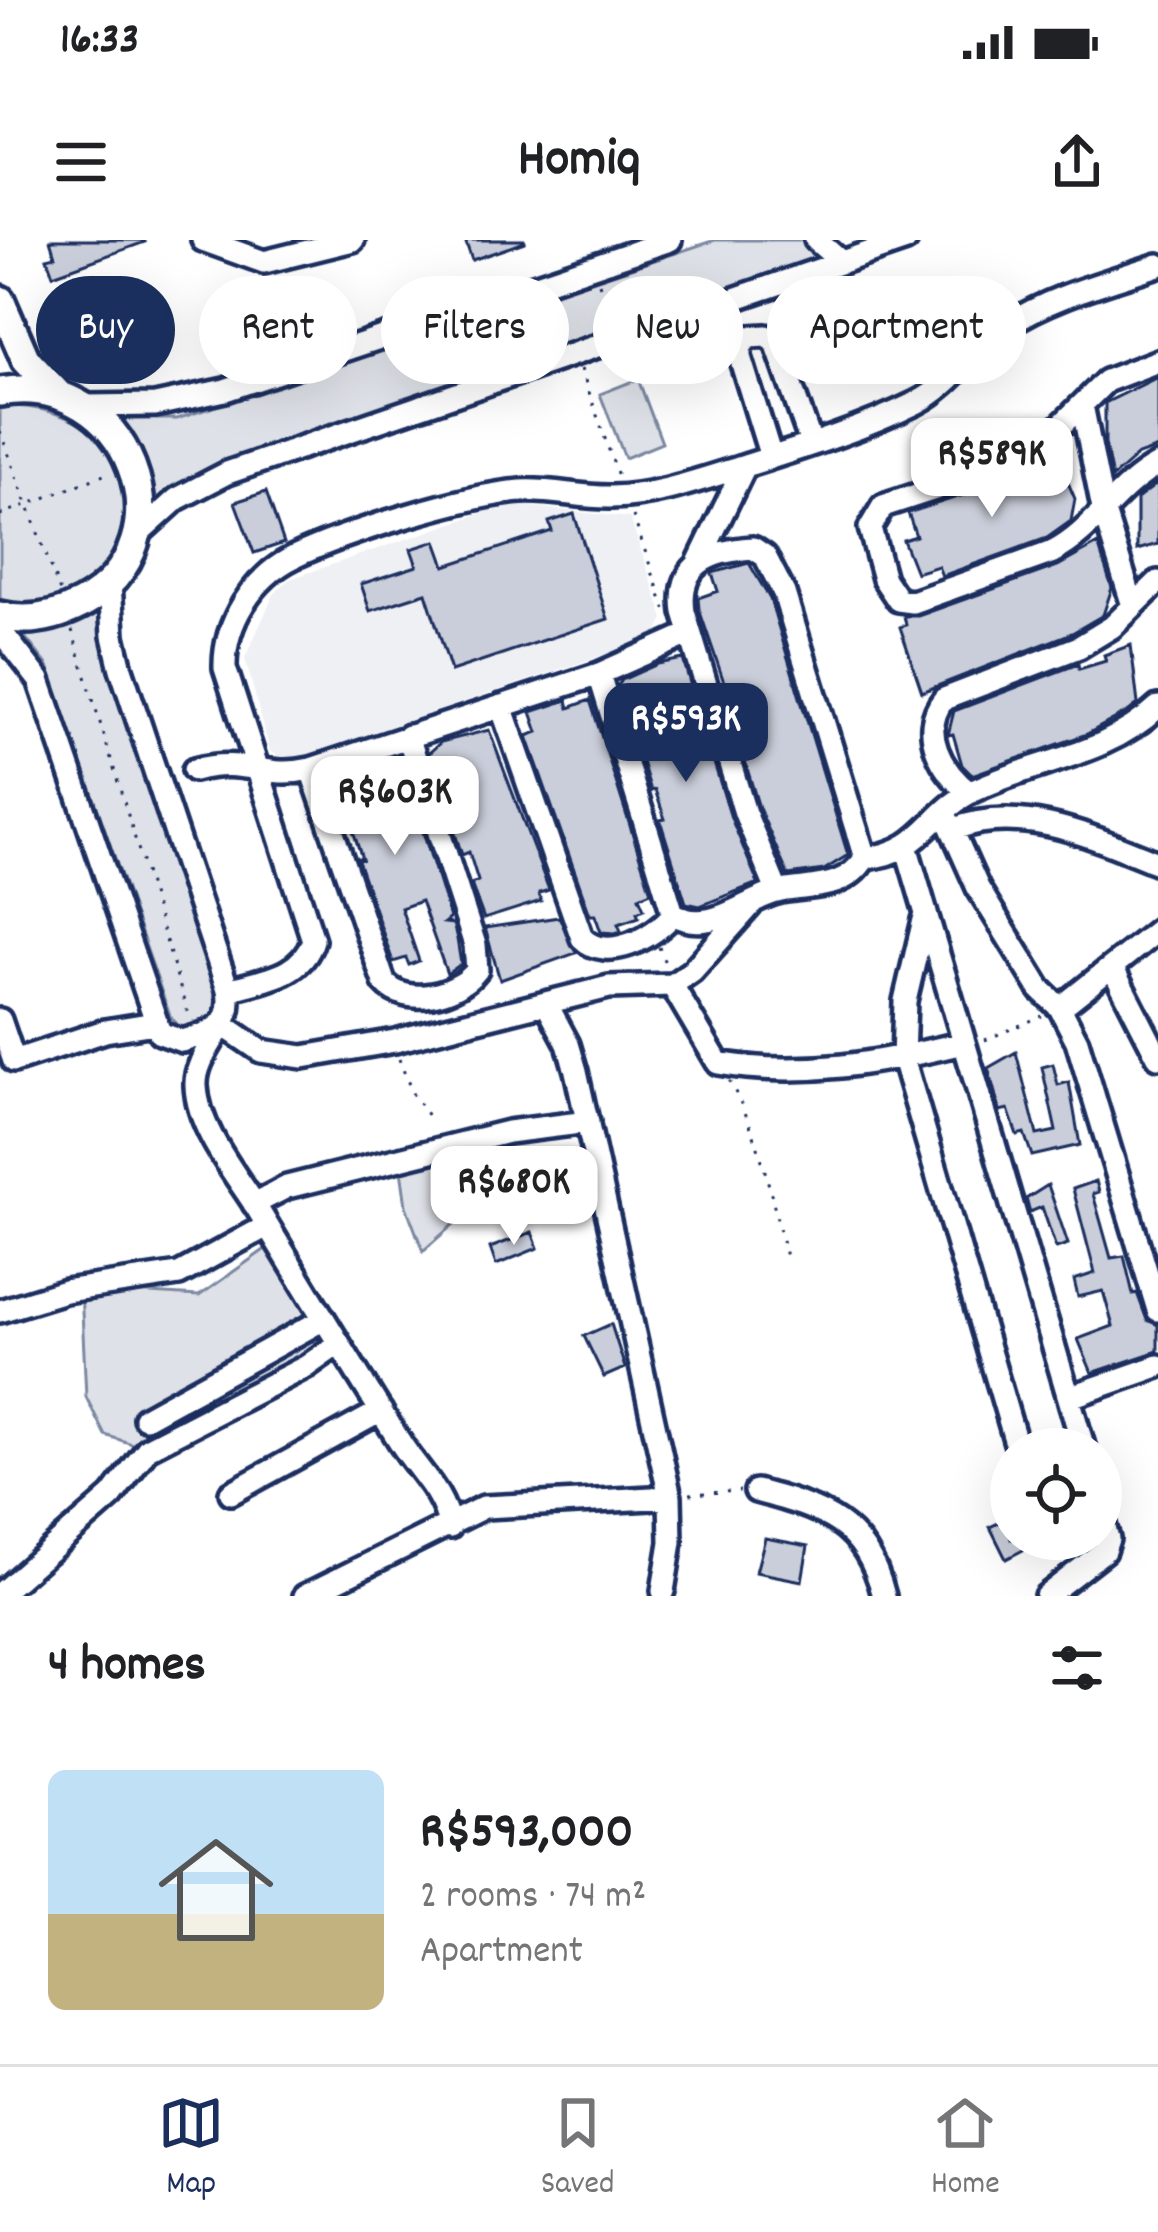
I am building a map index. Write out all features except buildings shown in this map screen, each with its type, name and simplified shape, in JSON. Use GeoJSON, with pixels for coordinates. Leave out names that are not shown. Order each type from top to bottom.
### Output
{"type":"FeatureCollection","features":[{"type":"Feature","properties":{"kind":"main road"},"geometry":{"type":"LineString","coordinates":[[0,299],[26,360],[56,392]]}},
{"type":"Feature","properties":{"kind":"main road"},"geometry":{"type":"LineString","coordinates":[[0,392],[20,388],[56,392],[87,406],[115,431],[133,464],[140,500],[135,537],[110,581],[67,611],[39,618],[0,616]]}},
{"type":"Feature","properties":{"kind":"street"},"geometry":{"type":"LineString","coordinates":[[203,240],[264,262],[353,240]]}},
{"type":"Feature","properties":{"kind":"street"},"geometry":{"type":"LineString","coordinates":[[87,406],[155,405],[225,390],[670,240]]}},
{"type":"Feature","properties":{"kind":"street"},"geometry":{"type":"LineString","coordinates":[[816,240],[839,262]]}},
{"type":"Feature","properties":{"kind":"street"},"geometry":{"type":"LineString","coordinates":[[743,296],[906,240]]}},
{"type":"Feature","properties":{"kind":"street"},"geometry":{"type":"LineString","coordinates":[[228,990],[292,970],[305,958],[313,940],[225,655],[237,616],[271,571],[325,545],[485,495],[525,490],[624,496],[745,466],[812,443],[918,402],[946,383],[1001,329],[1032,310],[1158,265]]}},
{"type":"Feature","properties":{"kind":"street"},"geometry":{"type":"LineString","coordinates":[[771,457],[740,356],[749,337],[766,336],[776,343],[812,443]]}},
{"type":"Feature","properties":{"kind":"street"},"geometry":{"type":"LineString","coordinates":[[135,537],[177,499],[227,473],[593,349]]}},
{"type":"Feature","properties":{"kind":"street"},"geometry":{"type":"LineString","coordinates":[[1158,361],[1106,381],[1041,445],[1014,463],[883,506],[871,522],[884,579],[894,595],[913,602],[1053,551],[1072,542],[1130,482],[1158,465]]}},
{"type":"Feature","properties":{"kind":"street"},"geometry":{"type":"LineString","coordinates":[[1082,405],[1103,509],[1133,606]]}},
{"type":"Feature","properties":{"kind":"street"},"geometry":{"type":"LineString","coordinates":[[745,466],[698,563],[680,588],[688,634],[745,813],[776,891]]}},
{"type":"Feature","properties":{"kind":"street"},"geometry":{"type":"LineString","coordinates":[[698,563],[735,549],[753,548],[765,556],[784,593],[865,858]]}},
{"type":"Feature","properties":{"kind":"street"},"geometry":{"type":"LineString","coordinates":[[110,581],[113,636],[121,669],[231,1004],[199,1064],[195,1083],[199,1105],[381,1412],[412,1460],[444,1497],[450,1527]]}},
{"type":"Feature","properties":{"kind":"street"},"geometry":{"type":"LineString","coordinates":[[970,793],[946,772],[932,732],[935,710],[944,699],[1079,647],[1112,627],[1158,582]]}},
{"type":"Feature","properties":{"kind":"street"},"geometry":{"type":"LineString","coordinates":[[0,631],[39,680],[151,1013],[169,1039],[195,1037],[222,1026]]}},
{"type":"Feature","properties":{"kind":"street"},"geometry":{"type":"LineString","coordinates":[[194,770],[222,762],[256,765],[278,775],[311,769],[599,674],[688,634]]}},
{"type":"Feature","properties":{"kind":"street"},"geometry":{"type":"LineString","coordinates":[[599,674],[673,914]]}},
{"type":"Feature","properties":{"kind":"street"},"geometry":{"type":"LineString","coordinates":[[502,706],[582,938],[590,946],[605,948],[655,933],[673,914]]}},
{"type":"Feature","properties":{"kind":"street"},"geometry":{"type":"LineString","coordinates":[[673,914],[692,922],[750,906],[776,891],[833,884],[857,870],[865,858],[907,849],[949,822],[970,793],[1112,742],[1158,707]]}},
{"type":"Feature","properties":{"kind":"street"},"geometry":{"type":"LineString","coordinates":[[311,769],[388,988],[412,996],[461,985],[477,970],[475,945],[408,736]]}},
{"type":"Feature","properties":{"kind":"street"},"geometry":{"type":"LineString","coordinates":[[949,822],[986,818],[1032,823],[1088,834],[1158,863]]}},
{"type":"Feature","properties":{"kind":"street"},"geometry":{"type":"LineString","coordinates":[[949,822],[978,888],[1040,989],[1060,1008],[1077,1041],[1157,1302]]}},
{"type":"Feature","properties":{"kind":"street"},"geometry":{"type":"LineString","coordinates":[[907,849],[1078,1428]]}},
{"type":"Feature","properties":{"kind":"street"},"geometry":{"type":"LineString","coordinates":[[222,1026],[261,1051],[286,1057],[395,1041],[609,987],[672,985],[683,980],[750,906]]}},
{"type":"Feature","properties":{"kind":"street"},"geometry":{"type":"LineString","coordinates":[[925,914],[905,1001],[903,1058],[1012,1428]]}},
{"type":"Feature","properties":{"kind":"street"},"geometry":{"type":"LineString","coordinates":[[1060,1008],[1158,930]]}},
{"type":"Feature","properties":{"kind":"street"},"geometry":{"type":"LineString","coordinates":[[1113,969],[1158,1057]]}},
{"type":"Feature","properties":{"kind":"street"},"geometry":{"type":"LineString","coordinates":[[672,985],[718,1063],[768,1072],[825,1070],[963,1046]]}},
{"type":"Feature","properties":{"kind":"street"},"geometry":{"type":"LineString","coordinates":[[546,1003],[568,1044],[588,1122],[670,1497],[671,1542],[663,1592]]}},
{"type":"Feature","properties":{"kind":"street"},"geometry":{"type":"LineString","coordinates":[[0,1020],[7,1063],[151,1013]]}},
{"type":"Feature","properties":{"kind":"street"},"geometry":{"type":"LineString","coordinates":[[254,1204],[287,1186],[318,1178],[508,1132],[588,1122]]}},
{"type":"Feature","properties":{"kind":"street"},"geometry":{"type":"LineString","coordinates":[[0,1311],[65,1291],[178,1274],[267,1226]]}},
{"type":"Feature","properties":{"kind":"street"},"geometry":{"type":"LineString","coordinates":[[145,1418],[324,1319]]}},
{"type":"Feature","properties":{"kind":"street"},"geometry":{"type":"LineString","coordinates":[[0,1594],[112,1496],[148,1448],[307,1366],[338,1343]]}},
{"type":"Feature","properties":{"kind":"street"},"geometry":{"type":"LineString","coordinates":[[1070,1397],[1158,1366]]}},
{"type":"Feature","properties":{"kind":"street"},"geometry":{"type":"LineString","coordinates":[[231,1493],[381,1412]]}},
{"type":"Feature","properties":{"kind":"street"},"geometry":{"type":"LineString","coordinates":[[755,1491],[807,1504],[843,1523],[866,1545],[884,1596]]}},
{"type":"Feature","properties":{"kind":"street"},"geometry":{"type":"LineString","coordinates":[[305,1596],[484,1507],[670,1497]]}},
{"type":"Feature","properties":{"kind":"street"},"geometry":{"type":"LineString","coordinates":[[1046,1596],[1092,1560]]}},
{"type":"Feature","properties":{"kind":"path"},"geometry":{"type":"LineString","coordinates":[[599,276],[600,264]]}},
{"type":"Feature","properties":{"kind":"path"},"geometry":{"type":"LineString","coordinates":[[585,364],[580,368],[667,614]]}},
{"type":"Feature","properties":{"kind":"path"},"geometry":{"type":"LineString","coordinates":[[0,431],[67,611],[195,1037]]}},
{"type":"Feature","properties":{"kind":"path"},"geometry":{"type":"LineString","coordinates":[[0,515],[133,464]]}},
{"type":"Feature","properties":{"kind":"path"},"geometry":{"type":"LineString","coordinates":[[655,933],[672,985]]}},
{"type":"Feature","properties":{"kind":"path"},"geometry":{"type":"LineString","coordinates":[[963,1046],[1060,1008]]}},
{"type":"Feature","properties":{"kind":"path"},"geometry":{"type":"LineString","coordinates":[[395,1041],[403,1075],[431,1120]]}},
{"type":"Feature","properties":{"kind":"path"},"geometry":{"type":"LineString","coordinates":[[718,1063],[741,1102],[787,1261]]}},
{"type":"Feature","properties":{"kind":"path"},"geometry":{"type":"LineString","coordinates":[[670,1497],[755,1491]]}},
{"type":"Feature","properties":{"kind":"shaded area"},"geometry":{"type":"Polygon","coordinates":[[[715,240],[807,240],[819,265],[789,276],[767,276],[767,284],[743,293],[743,276],[607,276],[715,240]]]}},
{"type":"Feature","properties":{"kind":"shaded area"},"geometry":{"type":"Polygon","coordinates":[[[593,281],[593,347],[569,356],[569,289],[593,281]]]}},
{"type":"Feature","properties":{"kind":"shaded area"},"geometry":{"type":"Polygon","coordinates":[[[381,351],[381,384],[492,384],[154,507],[142,460],[116,419],[177,419],[282,384],[357,384],[357,359],[381,351]]]}},
{"type":"Feature","properties":{"kind":"shaded area"},"geometry":{"type":"Polygon","coordinates":[[[640,384],[662,443],[625,458],[600,394],[640,384]]]}},
{"type":"Feature","properties":{"kind":"shaded area"},"geometry":{"type":"Polygon","coordinates":[[[14,406],[68,418],[103,445],[121,480],[123,518],[111,555],[85,585],[48,602],[0,601],[0,409],[14,406]]]}},
{"type":"Feature","properties":{"kind":"shaded area"},"geometry":{"type":"Polygon","coordinates":[[[525,506],[630,518],[664,619],[654,638],[287,761],[270,751],[245,658],[274,594],[290,579],[488,511],[525,506]]]}},
{"type":"Feature","properties":{"kind":"shaded area"},"geometry":{"type":"Polygon","coordinates":[[[101,604],[102,637],[223,996],[213,1024],[183,1032],[170,1016],[48,666],[17,627],[62,625],[101,604]]]}},
{"type":"Feature","properties":{"kind":"shaded area"},"geometry":{"type":"Polygon","coordinates":[[[456,1159],[462,1217],[423,1251],[406,1206],[401,1170],[456,1159]]]}},
{"type":"Feature","properties":{"kind":"shaded area"},"geometry":{"type":"Polygon","coordinates":[[[267,1248],[327,1346],[132,1444],[105,1435],[86,1397],[81,1289],[199,1296],[267,1248]]]}}]}
